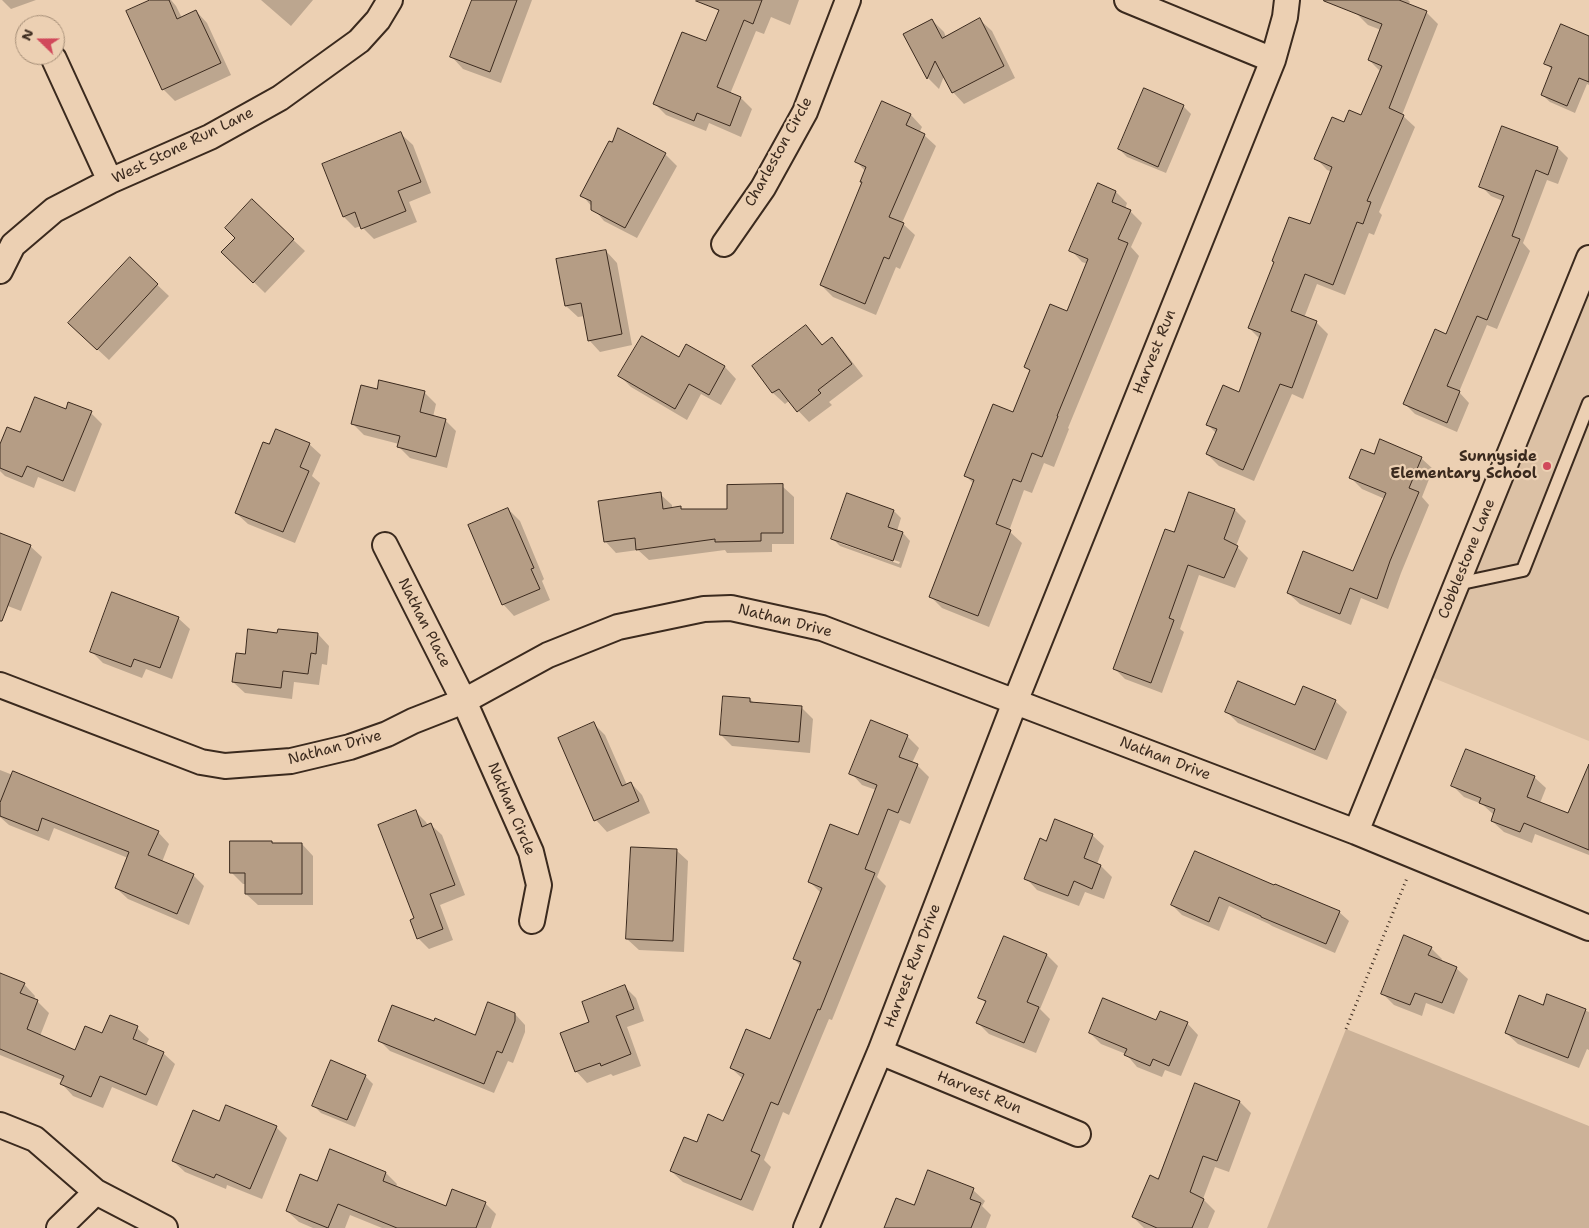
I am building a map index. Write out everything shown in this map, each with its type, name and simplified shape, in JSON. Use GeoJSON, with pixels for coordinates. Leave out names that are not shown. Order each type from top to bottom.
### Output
{"type":"FeatureCollection","features":[{"type":"Feature","properties":{"kind":"street","name":"West Stone Run Lane"},"geometry":{"type":"LineString","coordinates":[[0,271],[13,245],[54,210],[110,181],[210,137],[280,98],[359,41],[378,20],[390,0]]}},
{"type":"Feature","properties":{"kind":"street","name":"Charleston Circle"},"geometry":{"type":"LineString","coordinates":[[724,244],[763,188],[805,112],[848,0]]}},
{"type":"Feature","properties":{"kind":"street"},"geometry":{"type":"LineString","coordinates":[[1127,0],[1273,60]]}},
{"type":"Feature","properties":{"kind":"street","name":"Harvest Run"},"geometry":{"type":"LineString","coordinates":[[1015,702],[1273,60],[1286,17],[1287,0]]}},
{"type":"Feature","properties":{"kind":"street"},"geometry":{"type":"LineString","coordinates":[[57,65],[110,181]]}},
{"type":"Feature","properties":{"kind":"street","name":"Cobblestone Lane"},"geometry":{"type":"LineString","coordinates":[[1356,832],[1589,258]]}},
{"type":"Feature","properties":{"kind":"street","name":"Nathan Place"},"geometry":{"type":"LineString","coordinates":[[385,545],[464,701]]}},
{"type":"Feature","properties":{"kind":"street","name":"Nathan Drive"},"geometry":{"type":"LineString","coordinates":[[0,684],[201,762],[225,766],[291,761],[350,747],[387,734],[413,721],[464,701],[548,655],[618,627],[704,609],[731,608],[822,628],[1356,832],[1589,928]]}},
{"type":"Feature","properties":{"kind":"street","name":"Nathan Circle"},"geometry":{"type":"LineString","coordinates":[[464,701],[531,852],[539,886],[532,922]]}},
{"type":"Feature","properties":{"kind":"street","name":"Harvest Run Drive"},"geometry":{"type":"LineString","coordinates":[[806,1228],[880,1052],[1015,702]]}},
{"type":"Feature","properties":{"kind":"street","name":"Harvest Run"},"geometry":{"type":"LineString","coordinates":[[880,1052],[1078,1134]]}},
{"type":"Feature","properties":{"kind":"street"},"geometry":{"type":"LineString","coordinates":[[0,1125],[35,1139],[96,1192],[165,1228]]}},
{"type":"Feature","properties":{"kind":"street"},"geometry":{"type":"LineString","coordinates":[[59,1228],[96,1192]]}},
{"type":"Feature","properties":{"kind":"lane"},"geometry":{"type":"LineString","coordinates":[[1457,584],[1523,570],[1589,402]]}},
{"type":"Feature","properties":{"kind":"path"},"geometry":{"type":"LineString","coordinates":[[1346,1030],[1416,857]]}},
{"type":"Feature","properties":{"kind":"shaded area","name":"Sunnyside Elementary School"},"geometry":{"type":"Polygon","coordinates":[[[1589,260],[1589,741],[1421,673],[1589,260]]]}},
{"type":"Feature","properties":{"kind":"shaded area"},"geometry":{"type":"Polygon","coordinates":[[[1346,1029],[1589,1126],[1589,1228],[1267,1228],[1346,1029]]]}},
{"type":"Feature","properties":{"kind":"building"},"geometry":{"type":"Polygon","coordinates":[[[150,0],[169,0],[177,19],[196,10],[221,63],[162,90],[126,11],[150,0]]]}},
{"type":"Feature","properties":{"kind":"building"},"geometry":{"type":"Polygon","coordinates":[[[472,0],[517,0],[490,72],[450,57],[472,0]]]}},
{"type":"Feature","properties":{"kind":"building"},"geometry":{"type":"Polygon","coordinates":[[[697,0],[762,0],[753,24],[744,20],[717,87],[741,97],[730,126],[697,113],[694,121],[653,104],[682,32],[706,41],[719,10],[697,0]]]}},
{"type":"Feature","properties":{"kind":"building"},"geometry":{"type":"Polygon","coordinates":[[[1324,0],[1399,0],[1427,11],[1389,108],[1404,115],[1367,201],[1371,202],[1363,224],[1357,222],[1333,285],[1305,274],[1291,311],[1317,321],[1292,388],[1280,384],[1243,470],[1206,454],[1217,429],[1206,425],[1223,385],[1239,392],[1261,333],[1248,328],[1274,262],[1272,261],[1289,217],[1310,224],[1332,167],[1314,159],[1332,117],[1344,122],[1349,110],[1361,115],[1382,66],[1368,60],[1382,24],[1324,0]]]}},
{"type":"Feature","properties":{"kind":"building"},"geometry":{"type":"Polygon","coordinates":[[[980,18],[1004,66],[952,93],[935,61],[927,79],[903,34],[932,19],[942,38],[980,18]]]}},
{"type":"Feature","properties":{"kind":"building"},"geometry":{"type":"Polygon","coordinates":[[[1561,24],[1589,36],[1589,82],[1579,78],[1567,106],[1541,95],[1552,67],[1544,64],[1561,24]]]}},
{"type":"Feature","properties":{"kind":"building"},"geometry":{"type":"Polygon","coordinates":[[[1144,88],[1184,105],[1158,167],[1118,149],[1144,88]]]}},
{"type":"Feature","properties":{"kind":"building"},"geometry":{"type":"Polygon","coordinates":[[[882,101],[911,114],[906,125],[925,134],[889,217],[904,223],[889,259],[884,257],[865,304],[820,285],[862,182],[860,182],[866,167],[855,162],[882,101]]]}},
{"type":"Feature","properties":{"kind":"building"},"geometry":{"type":"Polygon","coordinates":[[[1502,126],[1558,147],[1548,175],[1536,170],[1512,236],[1520,239],[1487,320],[1477,316],[1447,386],[1460,391],[1447,423],[1403,404],[1435,329],[1446,334],[1504,196],[1479,187],[1502,126]]]}},
{"type":"Feature","properties":{"kind":"building"},"geometry":{"type":"Polygon","coordinates":[[[618,128],[666,153],[625,228],[591,210],[591,201],[580,196],[609,141],[612,142],[618,128]]]}},
{"type":"Feature","properties":{"kind":"building"},"geometry":{"type":"Polygon","coordinates":[[[401,132],[421,182],[398,191],[406,211],[361,229],[355,212],[343,217],[322,164],[401,132]]]}},
{"type":"Feature","properties":{"kind":"building"},"geometry":{"type":"Polygon","coordinates":[[[1098,183],[1116,191],[1112,202],[1131,210],[1118,239],[1128,243],[1042,457],[1032,453],[1021,482],[1013,479],[996,524],[1011,530],[978,616],[929,597],[974,480],[964,476],[993,404],[1013,412],[1030,370],[1024,367],[1050,304],[1067,311],[1088,259],[1069,251],[1098,183]]]}},
{"type":"Feature","properties":{"kind":"building"},"geometry":{"type":"Polygon","coordinates":[[[252,199],[294,239],[253,283],[221,252],[235,238],[225,228],[252,199]]]}},
{"type":"Feature","properties":{"kind":"building"},"geometry":{"type":"Polygon","coordinates":[[[606,250],[622,334],[588,341],[581,303],[565,306],[556,259],[606,250]]]}},
{"type":"Feature","properties":{"kind":"building"},"geometry":{"type":"Polygon","coordinates":[[[130,257],[158,284],[97,350],[68,323],[130,257]]]}},
{"type":"Feature","properties":{"kind":"building"},"geometry":{"type":"Polygon","coordinates":[[[806,325],[822,345],[832,337],[852,364],[818,390],[821,393],[797,412],[779,389],[772,393],[752,366],[806,325]]]}},
{"type":"Feature","properties":{"kind":"building"},"geometry":{"type":"Polygon","coordinates":[[[642,336],[679,357],[686,344],[725,366],[709,395],[689,384],[675,409],[618,376],[642,336]]]}},
{"type":"Feature","properties":{"kind":"building"},"geometry":{"type":"Polygon","coordinates":[[[379,380],[425,391],[420,412],[446,419],[436,457],[397,447],[400,436],[351,424],[361,385],[377,389],[379,380]]]}},
{"type":"Feature","properties":{"kind":"building"},"geometry":{"type":"Polygon","coordinates":[[[35,397],[66,409],[68,402],[92,411],[63,481],[27,466],[22,477],[0,468],[0,444],[7,427],[20,432],[35,397]]]}},
{"type":"Feature","properties":{"kind":"building"},"geometry":{"type":"Polygon","coordinates":[[[276,429],[310,443],[300,467],[309,471],[283,532],[235,513],[263,442],[269,444],[276,429]]]}},
{"type":"Feature","properties":{"kind":"building"},"geometry":{"type":"Polygon","coordinates":[[[1380,439],[1422,457],[1409,488],[1419,492],[1390,561],[1377,599],[1350,588],[1340,614],[1287,593],[1303,551],[1353,571],[1386,493],[1349,478],[1361,449],[1374,454],[1380,439]]]}},
{"type":"Feature","properties":{"kind":"building"},"geometry":{"type":"Polygon","coordinates":[[[783,484],[783,533],[761,533],[761,541],[715,542],[715,539],[636,550],[635,538],[604,542],[598,501],[661,492],[663,509],[681,506],[681,509],[727,509],[727,485],[783,484]]]}},
{"type":"Feature","properties":{"kind":"building"},"geometry":{"type":"Polygon","coordinates":[[[1189,492],[1235,509],[1224,539],[1238,546],[1224,578],[1188,565],[1169,618],[1174,620],[1151,683],[1113,669],[1165,529],[1174,532],[1189,492]]]}},
{"type":"Feature","properties":{"kind":"building"},"geometry":{"type":"Polygon","coordinates":[[[847,493],[894,510],[888,527],[903,532],[893,561],[831,539],[847,493]]]}},
{"type":"Feature","properties":{"kind":"building"},"geometry":{"type":"Polygon","coordinates":[[[508,508],[534,568],[531,569],[540,589],[502,605],[468,525],[508,508]]]}},
{"type":"Feature","properties":{"kind":"building"},"geometry":{"type":"Polygon","coordinates":[[[0,533],[31,545],[2,621],[0,621],[0,533]]]}},
{"type":"Feature","properties":{"kind":"building"},"geometry":{"type":"Polygon","coordinates":[[[112,592],[179,617],[160,668],[134,659],[131,667],[90,652],[112,592]]]}},
{"type":"Feature","properties":{"kind":"building"},"geometry":{"type":"Polygon","coordinates":[[[248,629],[277,633],[278,629],[318,633],[316,654],[311,653],[308,674],[283,671],[281,688],[232,682],[236,653],[245,654],[248,629]]]}},
{"type":"Feature","properties":{"kind":"building"},"geometry":{"type":"Polygon","coordinates":[[[1238,681],[1295,705],[1303,686],[1336,700],[1315,750],[1225,712],[1238,681]]]}},
{"type":"Feature","properties":{"kind":"building"},"geometry":{"type":"Polygon","coordinates":[[[723,696],[750,698],[750,702],[802,706],[799,742],[720,735],[723,696]]]}},
{"type":"Feature","properties":{"kind":"building"},"geometry":{"type":"Polygon","coordinates":[[[871,720],[908,735],[899,757],[918,764],[898,813],[888,809],[865,869],[875,873],[820,1010],[818,1009],[778,1105],[771,1102],[751,1151],[760,1155],[741,1200],[670,1171],[684,1137],[697,1142],[708,1114],[723,1121],[744,1074],[730,1068],[746,1029],[770,1039],[801,962],[793,959],[822,888],[808,882],[830,824],[858,835],[877,785],[849,774],[871,720]]]}},
{"type":"Feature","properties":{"kind":"building"},"geometry":{"type":"Polygon","coordinates":[[[594,722],[622,786],[631,782],[639,801],[594,821],[558,738],[594,722]]]}},
{"type":"Feature","properties":{"kind":"building"},"geometry":{"type":"Polygon","coordinates":[[[1466,749],[1535,776],[1527,797],[1568,813],[1589,764],[1589,850],[1524,823],[1520,832],[1491,821],[1495,809],[1479,803],[1481,798],[1451,786],[1466,749]]]}},
{"type":"Feature","properties":{"kind":"building"},"geometry":{"type":"Polygon","coordinates":[[[13,771],[159,831],[148,855],[194,874],[177,914],[115,888],[129,852],[42,818],[38,831],[0,816],[0,803],[13,771]]]}},
{"type":"Feature","properties":{"kind":"building"},"geometry":{"type":"Polygon","coordinates":[[[416,810],[422,827],[431,823],[455,885],[430,894],[443,929],[417,939],[410,920],[414,918],[378,825],[416,810]]]}},
{"type":"Feature","properties":{"kind":"building"},"geometry":{"type":"Polygon","coordinates":[[[1055,819],[1093,834],[1084,858],[1101,865],[1092,889],[1074,881],[1068,896],[1024,879],[1040,838],[1046,841],[1055,819]]]}},
{"type":"Feature","properties":{"kind":"building"},"geometry":{"type":"Polygon","coordinates":[[[230,841],[302,843],[302,894],[245,894],[245,873],[230,873],[230,841]]]}},
{"type":"Feature","properties":{"kind":"building"},"geometry":{"type":"Polygon","coordinates":[[[631,847],[677,849],[673,941],[626,939],[631,847]]]}},
{"type":"Feature","properties":{"kind":"building"},"geometry":{"type":"Polygon","coordinates":[[[1195,851],[1340,911],[1326,944],[1219,897],[1209,922],[1171,905],[1195,851]]]}},
{"type":"Feature","properties":{"kind":"building"},"geometry":{"type":"Polygon","coordinates":[[[1404,935],[1432,947],[1428,955],[1457,967],[1442,1003],[1415,993],[1410,1005],[1381,994],[1404,935]]]}},
{"type":"Feature","properties":{"kind":"building"},"geometry":{"type":"Polygon","coordinates":[[[1004,936],[1047,954],[1027,1002],[1039,1007],[1024,1043],[976,1023],[986,1001],[978,998],[1004,936]]]}},
{"type":"Feature","properties":{"kind":"building"},"geometry":{"type":"Polygon","coordinates":[[[0,973],[25,983],[20,993],[38,1000],[27,1029],[75,1050],[85,1026],[102,1033],[110,1015],[138,1026],[133,1039],[164,1052],[146,1095],[100,1076],[91,1097],[60,1084],[64,1076],[0,1049],[0,973]]]}},
{"type":"Feature","properties":{"kind":"building"},"geometry":{"type":"Polygon","coordinates":[[[625,985],[634,1009],[616,1016],[631,1054],[601,1066],[600,1063],[575,1072],[560,1033],[589,1022],[582,1002],[625,985]]]}},
{"type":"Feature","properties":{"kind":"building"},"geometry":{"type":"Polygon","coordinates":[[[1547,994],[1586,1009],[1568,1058],[1505,1033],[1519,995],[1543,1005],[1547,994]]]}},
{"type":"Feature","properties":{"kind":"building"},"geometry":{"type":"Polygon","coordinates":[[[1103,998],[1156,1020],[1160,1011],[1188,1022],[1169,1066],[1153,1059],[1150,1066],[1124,1055],[1127,1049],[1089,1033],[1103,998]]]}},
{"type":"Feature","properties":{"kind":"building"},"geometry":{"type":"Polygon","coordinates":[[[488,1002],[515,1013],[515,1021],[502,1053],[497,1051],[484,1084],[378,1041],[392,1005],[434,1021],[435,1018],[475,1035],[488,1002]]]}},
{"type":"Feature","properties":{"kind":"building"},"geometry":{"type":"Polygon","coordinates":[[[331,1060],[366,1075],[347,1120],[312,1106],[331,1060]]]}},
{"type":"Feature","properties":{"kind":"building"},"geometry":{"type":"Polygon","coordinates":[[[1195,1083],[1240,1101],[1217,1161],[1203,1156],[1190,1192],[1204,1199],[1192,1228],[1157,1228],[1132,1217],[1150,1175],[1158,1179],[1195,1083]]]}},
{"type":"Feature","properties":{"kind":"building"},"geometry":{"type":"Polygon","coordinates":[[[226,1105],[277,1126],[250,1189],[216,1174],[214,1178],[172,1161],[193,1110],[219,1121],[226,1105]]]}},
{"type":"Feature","properties":{"kind":"building"},"geometry":{"type":"Polygon","coordinates":[[[330,1149],[386,1172],[383,1181],[446,1206],[452,1189],[486,1202],[476,1228],[397,1228],[338,1204],[328,1228],[286,1211],[300,1174],[317,1181],[330,1149]]]}},
{"type":"Feature","properties":{"kind":"building"},"geometry":{"type":"Polygon","coordinates":[[[928,1170],[974,1188],[970,1199],[981,1203],[971,1228],[884,1228],[896,1198],[914,1205],[928,1170]]]}},
{"type":"Feature","properties":{"kind":"place","name":"Sunnyside Elementary School"},"geometry":{"type":"Point","coordinates":[1547,466]}}]}
